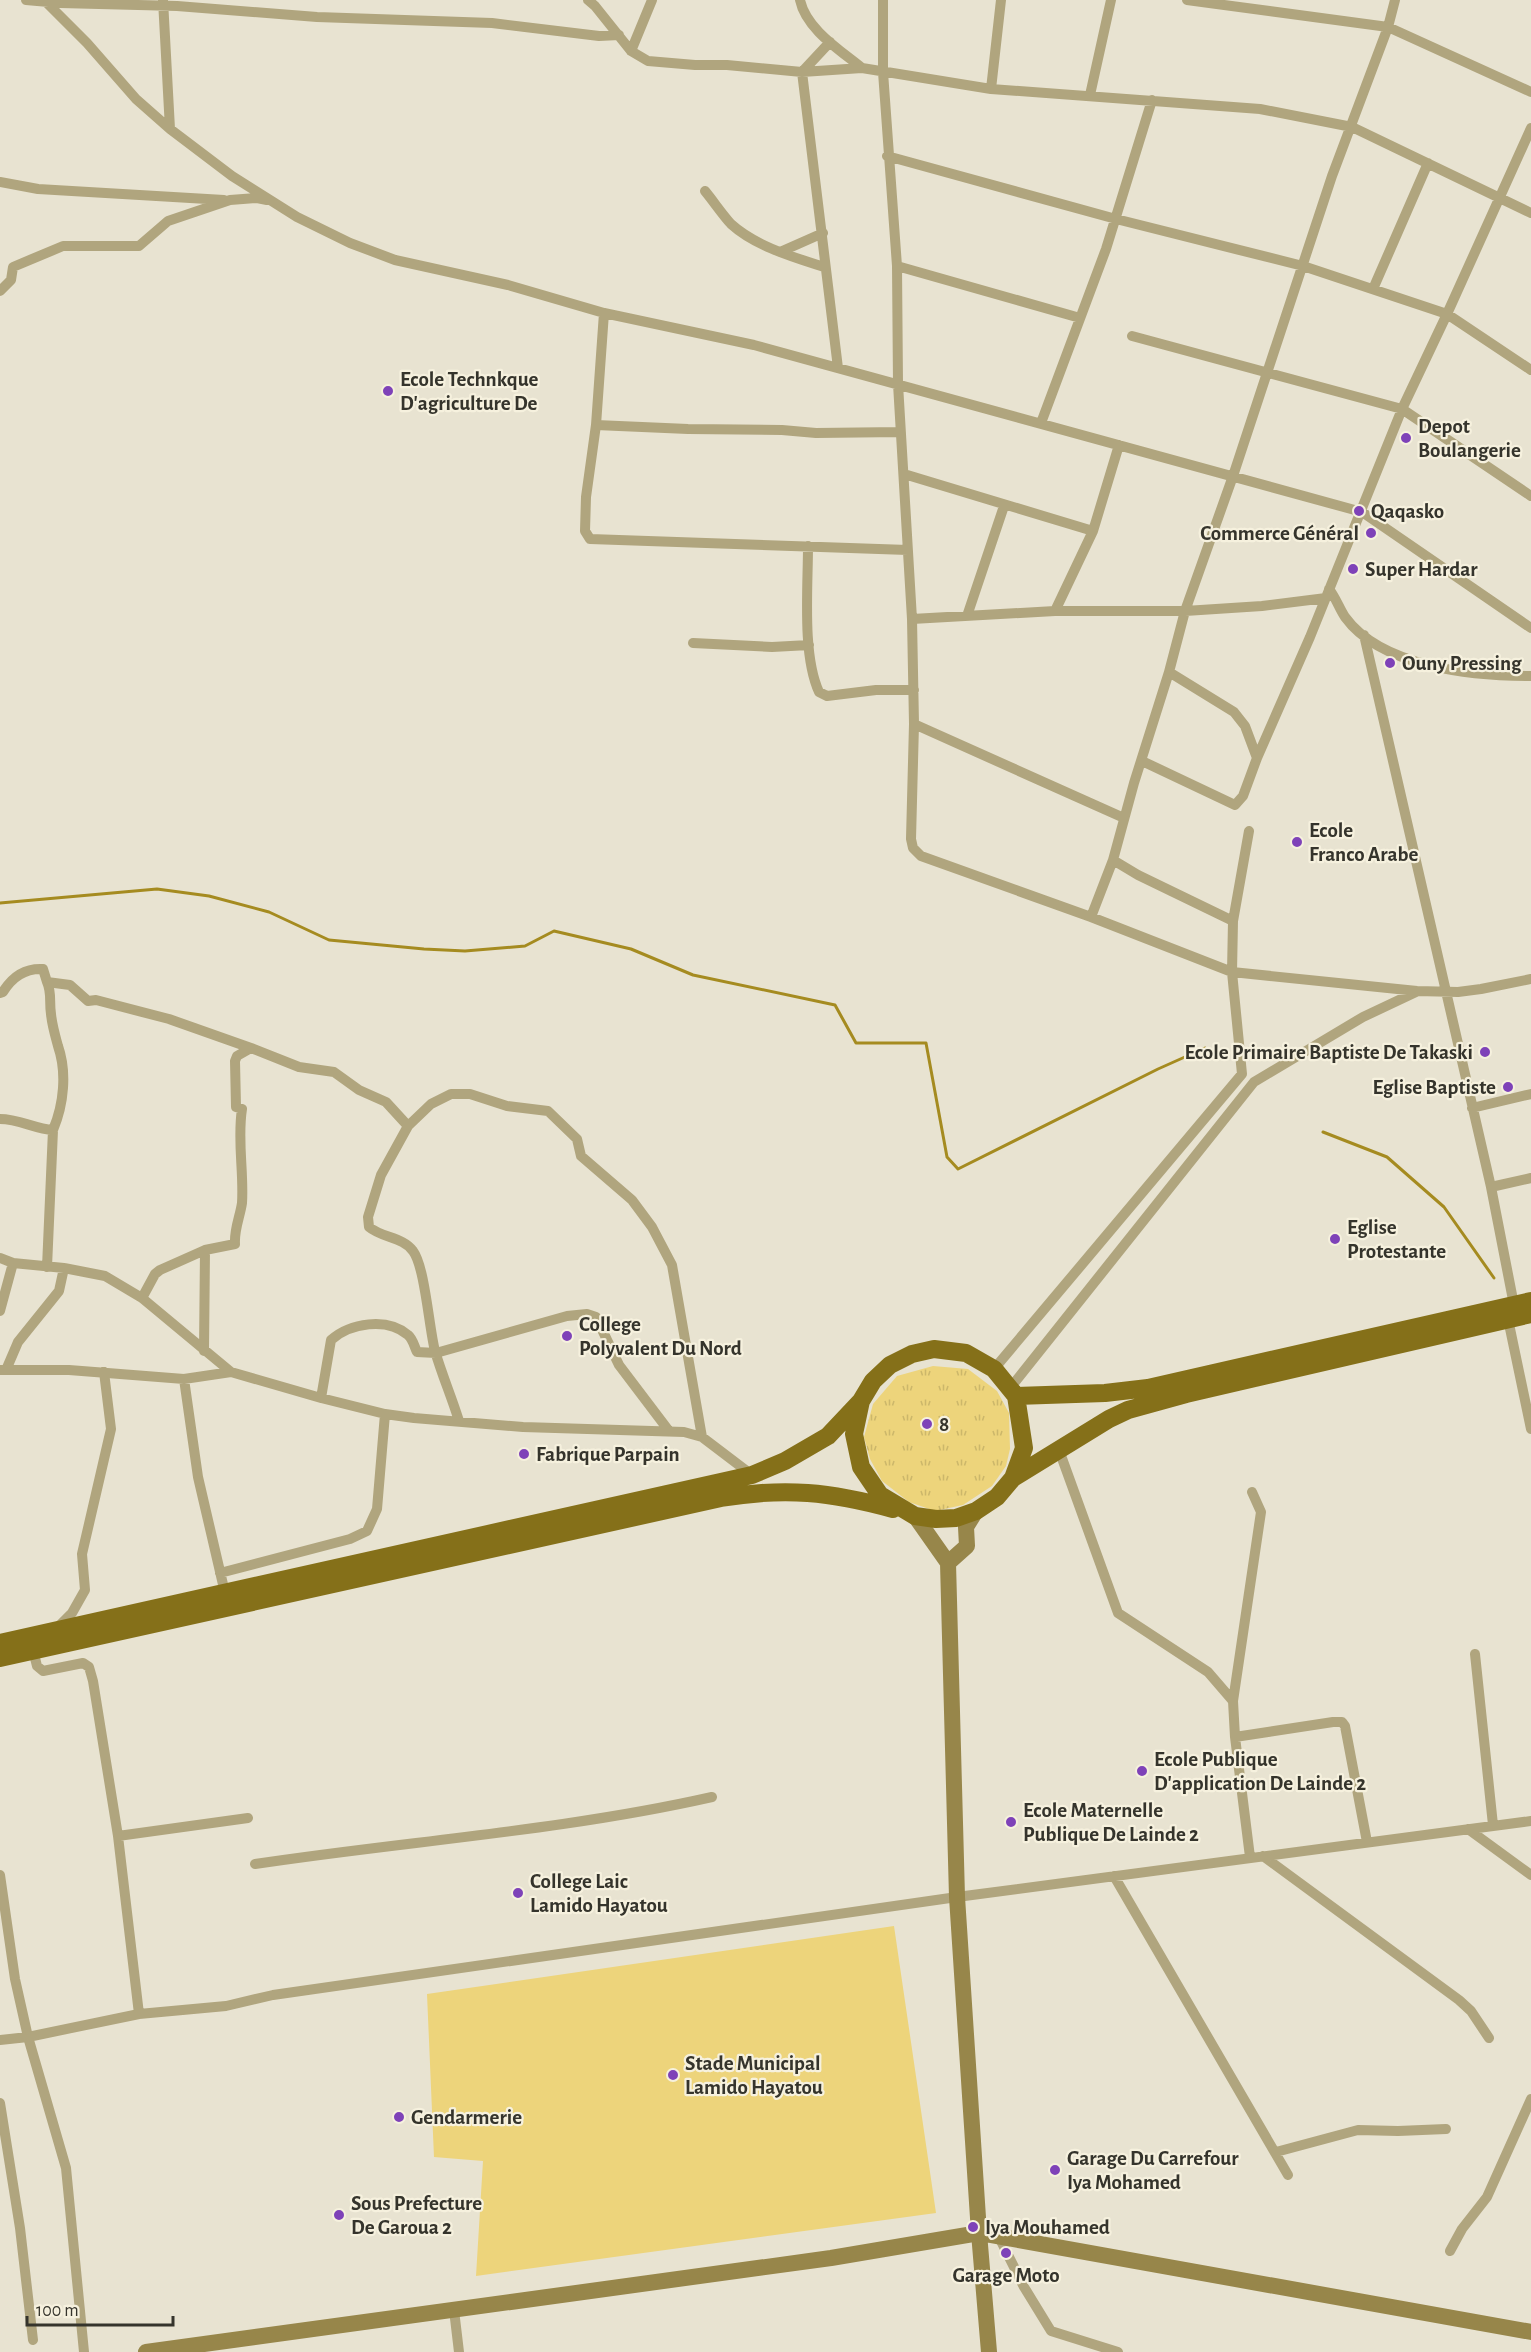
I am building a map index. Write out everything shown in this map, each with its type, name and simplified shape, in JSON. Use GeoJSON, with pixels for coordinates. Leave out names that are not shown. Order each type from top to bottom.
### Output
{"type":"FeatureCollection","features":[{"type":"Feature","properties":{"kind":"main road"},"geometry":{"type":"LineString","coordinates":[[1014,1391],[1105,1393],[1148,1388],[1518,1308],[1531,1314]]}},
{"type":"Feature","properties":{"kind":"main road"},"geometry":{"type":"LineString","coordinates":[[0,1658],[721,1498],[757,1492],[791,1491],[828,1494],[936,1519],[957,1518],[976,1511],[997,1497],[1013,1478],[1109,1419],[1148,1403],[1518,1308]]}},
{"type":"Feature","properties":{"kind":"main road"},"geometry":{"type":"LineString","coordinates":[[0,1643],[752,1475],[792,1457],[828,1436],[861,1401],[873,1381],[890,1365],[912,1354],[934,1350],[966,1353],[994,1369],[1014,1391],[1024,1448],[1013,1478]]}},
{"type":"Feature","properties":{"kind":"main road"},"geometry":{"type":"LineString","coordinates":[[861,1401],[854,1434],[861,1467],[880,1495],[911,1514]]}},
{"type":"Feature","properties":{"kind":"street"},"geometry":{"type":"LineString","coordinates":[[26,0],[164,3],[317,17],[492,23],[599,36],[619,35]]}},
{"type":"Feature","properties":{"kind":"street"},"geometry":{"type":"LineString","coordinates":[[588,0],[631,51],[648,61],[802,72],[862,68],[991,89],[1260,109],[1352,127],[1531,213]]}},
{"type":"Feature","properties":{"kind":"street"},"geometry":{"type":"LineString","coordinates":[[631,51],[652,0]]}},
{"type":"Feature","properties":{"kind":"street"},"geometry":{"type":"LineString","coordinates":[[800,0],[806,16],[830,42],[862,68]]}},
{"type":"Feature","properties":{"kind":"street"},"geometry":{"type":"LineString","coordinates":[[883,0],[883,72],[887,156],[897,266],[898,384],[912,619],[914,724],[910,822],[914,848],[921,856],[1091,917],[1232,972],[1446,992],[1481,989],[1531,979]]}},
{"type":"Feature","properties":{"kind":"street"},"geometry":{"type":"LineString","coordinates":[[991,89],[1001,0]]}},
{"type":"Feature","properties":{"kind":"street"},"geometry":{"type":"LineString","coordinates":[[1090,95],[1111,0]]}},
{"type":"Feature","properties":{"kind":"street"},"geometry":{"type":"LineString","coordinates":[[1186,0],[1388,27],[1531,92]]}},
{"type":"Feature","properties":{"kind":"street"},"geometry":{"type":"LineString","coordinates":[[1091,917],[1113,860],[1170,672],[1185,610],[1233,476],[1332,176],[1388,27],[1395,0]]}},
{"type":"Feature","properties":{"kind":"street"},"geometry":{"type":"LineString","coordinates":[[46,2],[87,43],[136,99],[170,129],[232,176],[297,217],[350,243],[395,260],[508,285],[604,313],[754,345],[1362,512],[1531,628]]}},
{"type":"Feature","properties":{"kind":"street"},"geometry":{"type":"LineString","coordinates":[[164,3],[170,129]]}},
{"type":"Feature","properties":{"kind":"street"},"geometry":{"type":"LineString","coordinates":[[802,72],[830,42]]}},
{"type":"Feature","properties":{"kind":"street"},"geometry":{"type":"LineString","coordinates":[[802,72],[838,368]]}},
{"type":"Feature","properties":{"kind":"street"},"geometry":{"type":"LineString","coordinates":[[1041,423],[1116,219],[1152,100]]}},
{"type":"Feature","properties":{"kind":"street"},"geometry":{"type":"LineString","coordinates":[[1142,761],[1235,805],[1243,796],[1362,512],[1402,409],[1531,128]]}},
{"type":"Feature","properties":{"kind":"street"},"geometry":{"type":"LineString","coordinates":[[887,156],[1116,219],[1303,266],[1373,289],[1447,314],[1531,370]]}},
{"type":"Feature","properties":{"kind":"street"},"geometry":{"type":"LineString","coordinates":[[1373,289],[1428,163]]}},
{"type":"Feature","properties":{"kind":"street"},"geometry":{"type":"LineString","coordinates":[[0,182],[38,189],[230,200],[257,198],[274,202]]}},
{"type":"Feature","properties":{"kind":"street"},"geometry":{"type":"LineString","coordinates":[[705,191],[741,232],[780,252],[824,267]]}},
{"type":"Feature","properties":{"kind":"street"},"geometry":{"type":"LineString","coordinates":[[0,291],[13,267],[63,246],[139,246],[168,220],[230,200]]}},
{"type":"Feature","properties":{"kind":"street"},"geometry":{"type":"LineString","coordinates":[[780,252],[823,233]]}},
{"type":"Feature","properties":{"kind":"street"},"geometry":{"type":"LineString","coordinates":[[897,266],[1080,318]]}},
{"type":"Feature","properties":{"kind":"street"},"geometry":{"type":"LineString","coordinates":[[604,313],[596,425],[586,497],[585,531],[590,539],[908,550]]}},
{"type":"Feature","properties":{"kind":"street"},"geometry":{"type":"LineString","coordinates":[[1132,336],[1402,409],[1531,496]]}},
{"type":"Feature","properties":{"kind":"street"},"geometry":{"type":"LineString","coordinates":[[596,425],[816,433],[901,432]]}},
{"type":"Feature","properties":{"kind":"street"},"geometry":{"type":"LineString","coordinates":[[1054,611],[1093,531],[1119,445]]}},
{"type":"Feature","properties":{"kind":"street"},"geometry":{"type":"LineString","coordinates":[[904,474],[1093,531]]}},
{"type":"Feature","properties":{"kind":"street"},"geometry":{"type":"LineString","coordinates":[[967,616],[1004,506]]}},
{"type":"Feature","properties":{"kind":"street"},"geometry":{"type":"LineString","coordinates":[[808,546],[809,645],[813,679],[819,692],[827,696],[876,690],[914,690]]}},
{"type":"Feature","properties":{"kind":"street"},"geometry":{"type":"LineString","coordinates":[[912,619],[1054,611],[1185,610],[1262,606],[1327,593],[1338,601],[1345,617],[1364,635],[1401,656],[1444,669],[1477,675],[1531,676]]}},
{"type":"Feature","properties":{"kind":"street"},"geometry":{"type":"LineString","coordinates":[[1364,635],[1518,1308],[1531,1429]]}},
{"type":"Feature","properties":{"kind":"street"},"geometry":{"type":"LineString","coordinates":[[693,643],[772,647],[809,645]]}},
{"type":"Feature","properties":{"kind":"street"},"geometry":{"type":"LineString","coordinates":[[1170,672],[1234,712],[1245,726],[1257,758]]}},
{"type":"Feature","properties":{"kind":"street"},"geometry":{"type":"LineString","coordinates":[[914,724],[1124,818]]}},
{"type":"Feature","properties":{"kind":"street"},"geometry":{"type":"LineString","coordinates":[[994,1369],[1242,1074],[1232,972],[1233,921],[1249,831]]}},
{"type":"Feature","properties":{"kind":"street"},"geometry":{"type":"LineString","coordinates":[[1113,860],[1138,875],[1233,921]]}},
{"type":"Feature","properties":{"kind":"street"},"geometry":{"type":"LineString","coordinates":[[0,993],[10,980],[32,970],[43,969],[52,993],[51,1014],[63,1072],[62,1100],[53,1130],[48,1267]]}},
{"type":"Feature","properties":{"kind":"street"},"geometry":{"type":"LineString","coordinates":[[47,981],[70,985],[88,1001],[96,1000],[169,1019],[251,1047],[299,1067],[334,1072],[359,1090],[386,1102],[408,1126]]}},
{"type":"Feature","properties":{"kind":"street"},"geometry":{"type":"LineString","coordinates":[[1014,1391],[1254,1082],[1363,1017],[1417,991]]}},
{"type":"Feature","properties":{"kind":"street"},"geometry":{"type":"LineString","coordinates":[[142,1298],[155,1274],[160,1270],[205,1250],[235,1244],[234,1232],[242,1203],[239,1126],[242,1108],[236,1107],[235,1061],[237,1056],[251,1047]]}},
{"type":"Feature","properties":{"kind":"street"},"geometry":{"type":"LineString","coordinates":[[459,1421],[436,1353],[415,1253],[401,1242],[369,1227],[368,1217],[381,1175],[408,1126],[441,1097],[451,1094],[470,1094],[507,1106],[548,1111],[577,1139],[580,1156],[632,1200],[652,1227],[672,1265],[702,1437]]}},
{"type":"Feature","properties":{"kind":"street"},"geometry":{"type":"LineString","coordinates":[[1472,1108],[1531,1094]]}},
{"type":"Feature","properties":{"kind":"street"},"geometry":{"type":"LineString","coordinates":[[0,1119],[11,1119],[53,1130]]}},
{"type":"Feature","properties":{"kind":"street"},"geometry":{"type":"LineString","coordinates":[[1491,1186],[1531,1178]]}},
{"type":"Feature","properties":{"kind":"street"},"geometry":{"type":"LineString","coordinates":[[204,1351],[205,1250]]}},
{"type":"Feature","properties":{"kind":"street"},"geometry":{"type":"LineString","coordinates":[[0,1258],[13,1263],[64,1268],[105,1276],[142,1298],[231,1372],[321,1398],[385,1414],[523,1427],[669,1431],[702,1437],[752,1475]]}},
{"type":"Feature","properties":{"kind":"street"},"geometry":{"type":"LineString","coordinates":[[0,1311],[13,1263]]}},
{"type":"Feature","properties":{"kind":"street"},"geometry":{"type":"LineString","coordinates":[[64,1268],[59,1291],[18,1342],[3,1370],[104,1372],[184,1378],[231,1372]]}},
{"type":"Feature","properties":{"kind":"street"},"geometry":{"type":"LineString","coordinates":[[321,1398],[332,1340],[344,1331],[367,1323],[406,1333],[419,1353],[436,1353],[567,1316],[586,1314],[596,1317],[619,1365],[669,1431]]}},
{"type":"Feature","properties":{"kind":"street"},"geometry":{"type":"LineString","coordinates":[[54,1631],[72,1613],[85,1590],[82,1554],[111,1429],[104,1372]]}},
{"type":"Feature","properties":{"kind":"street"},"geometry":{"type":"LineString","coordinates":[[184,1378],[198,1477],[225,1593]]}},
{"type":"Feature","properties":{"kind":"street"},"geometry":{"type":"LineString","coordinates":[[220,1573],[350,1539],[367,1531],[377,1509],[385,1414]]}},
{"type":"Feature","properties":{"kind":"street"},"geometry":{"type":"LineString","coordinates":[[1059,1450],[1118,1613],[1208,1672],[1233,1701]]}},
{"type":"Feature","properties":{"kind":"street"},"geometry":{"type":"LineString","coordinates":[[1251,1857],[1235,1737],[1233,1701],[1261,1512],[1252,1492]]}},
{"type":"Feature","properties":{"kind":"street"},"geometry":{"type":"LineString","coordinates":[[948,1563],[967,1546],[966,1527],[976,1511]]}},
{"type":"Feature","properties":{"kind":"street"},"geometry":{"type":"LineString","coordinates":[[911,1514],[948,1563],[957,1897],[989,2352]]}},
{"type":"Feature","properties":{"kind":"street"},"geometry":{"type":"LineString","coordinates":[[33,1650],[37,1666],[43,1671],[83,1663],[89,1667],[118,1836],[139,2014]]}},
{"type":"Feature","properties":{"kind":"street"},"geometry":{"type":"LineString","coordinates":[[1475,1654],[1492,1825]]}},
{"type":"Feature","properties":{"kind":"street"},"geometry":{"type":"LineString","coordinates":[[1235,1737],[1342,1722],[1345,1726],[1367,1842]]}},
{"type":"Feature","properties":{"kind":"street"},"geometry":{"type":"LineString","coordinates":[[255,1864],[348,1850],[630,1815],[712,1797]]}},
{"type":"Feature","properties":{"kind":"street"},"geometry":{"type":"LineString","coordinates":[[118,1836],[248,1818]]}},
{"type":"Feature","properties":{"kind":"street"},"geometry":{"type":"LineString","coordinates":[[0,2040],[28,2037],[139,2014],[226,2006],[273,1995],[957,1897],[1531,1821]]}},
{"type":"Feature","properties":{"kind":"street"},"geometry":{"type":"LineString","coordinates":[[1468,1829],[1531,1875]]}},
{"type":"Feature","properties":{"kind":"street"},"geometry":{"type":"LineString","coordinates":[[1263,1856],[1459,2000],[1471,2011],[1489,2038]]}},
{"type":"Feature","properties":{"kind":"street"},"geometry":{"type":"LineString","coordinates":[[0,1875],[15,1979],[28,2037],[66,2168],[84,2352]]}},
{"type":"Feature","properties":{"kind":"street"},"geometry":{"type":"LineString","coordinates":[[1114,1876],[1288,2175]]}},
{"type":"Feature","properties":{"kind":"street"},"geometry":{"type":"LineString","coordinates":[[1450,2251],[1462,2229],[1487,2197],[1531,2098]]}},
{"type":"Feature","properties":{"kind":"street"},"geometry":{"type":"LineString","coordinates":[[0,2103],[20,2228],[33,2340]]}},
{"type":"Feature","properties":{"kind":"street"},"geometry":{"type":"LineString","coordinates":[[1276,2152],[1358,2130],[1398,2132],[1446,2129]]}},
{"type":"Feature","properties":{"kind":"street"},"geometry":{"type":"LineString","coordinates":[[146,2352],[831,2258],[979,2233],[1531,2332]]}},
{"type":"Feature","properties":{"kind":"street"},"geometry":{"type":"LineString","coordinates":[[999,2237],[1024,2287],[1051,2331],[1118,2352]]}},
{"type":"Feature","properties":{"kind":"street"},"geometry":{"type":"LineString","coordinates":[[454,2310],[459,2352]]}},
{"type":"Feature","properties":{"kind":"green space"},"geometry":{"type":"Polygon","coordinates":[[[933,1366],[968,1369],[997,1391],[1009,1413],[1010,1449],[1006,1466],[992,1486],[963,1505],[935,1511],[909,1502],[882,1481],[870,1459],[864,1437],[873,1404],[897,1376],[933,1366]]]}},
{"type":"Feature","properties":{"kind":"green space","name":"Stade Municipal Lamido Hayatou"},"geometry":{"type":"Polygon","coordinates":[[[894,1926],[936,2213],[476,2276],[483,2161],[434,2157],[427,1994],[894,1926]]]}},
{"type":"Feature","properties":{"kind":"waterway"},"geometry":{"type":"LineString","coordinates":[[0,903],[157,889],[209,896],[269,912],[329,940],[424,949],[465,951],[525,946],[554,931],[631,949],[693,975],[835,1005],[856,1043],[926,1043],[947,1157],[958,1169],[1158,1069],[1205,1048]]}},
{"type":"Feature","properties":{"kind":"waterway"},"geometry":{"type":"LineString","coordinates":[[1323,1132],[1387,1157],[1444,1207],[1494,1278]]}},
{"type":"Feature","properties":{"kind":"place","name":"Ecole Technkque D'agriculture De"},"geometry":{"type":"Point","coordinates":[388,391]}},
{"type":"Feature","properties":{"kind":"place","name":"Depot Boulangerie"},"geometry":{"type":"Point","coordinates":[1406,438]}},
{"type":"Feature","properties":{"kind":"place","name":"Qaqasko"},"geometry":{"type":"Point","coordinates":[1359,511]}},
{"type":"Feature","properties":{"kind":"place","name":"Commerce Général"},"geometry":{"type":"Point","coordinates":[1371,533]}},
{"type":"Feature","properties":{"kind":"place","name":"Super Hardar"},"geometry":{"type":"Point","coordinates":[1353,569]}},
{"type":"Feature","properties":{"kind":"place","name":"Ouny Pressing"},"geometry":{"type":"Point","coordinates":[1390,663]}},
{"type":"Feature","properties":{"kind":"place","name":"Ecole Franco Arabe"},"geometry":{"type":"Point","coordinates":[1297,842]}},
{"type":"Feature","properties":{"kind":"place","name":"Ecole Primaire Baptiste De Takaski"},"geometry":{"type":"Point","coordinates":[1485,1052]}},
{"type":"Feature","properties":{"kind":"place","name":"Eglise Baptiste"},"geometry":{"type":"Point","coordinates":[1508,1087]}},
{"type":"Feature","properties":{"kind":"place","name":"Eglise Protestante"},"geometry":{"type":"Point","coordinates":[1335,1239]}},
{"type":"Feature","properties":{"kind":"place","name":"College Polyvalent Du Nord"},"geometry":{"type":"Point","coordinates":[567,1336]}},
{"type":"Feature","properties":{"kind":"place","name":"8"},"geometry":{"type":"Point","coordinates":[927,1424]}},
{"type":"Feature","properties":{"kind":"place","name":"Fabrique Parpain"},"geometry":{"type":"Point","coordinates":[524,1454]}},
{"type":"Feature","properties":{"kind":"place","name":"Ecole Publique D'application De Lainde 2"},"geometry":{"type":"Point","coordinates":[1142,1771]}},
{"type":"Feature","properties":{"kind":"place","name":"Ecole Maternelle Publique De Lainde 2"},"geometry":{"type":"Point","coordinates":[1011,1822]}},
{"type":"Feature","properties":{"kind":"place","name":"College Laic Lamido Hayatou"},"geometry":{"type":"Point","coordinates":[518,1893]}},
{"type":"Feature","properties":{"kind":"place","name":"Stade Municipal Lamido Hayatou"},"geometry":{"type":"Point","coordinates":[673,2075]}},
{"type":"Feature","properties":{"kind":"place","name":"Gendarmerie"},"geometry":{"type":"Point","coordinates":[399,2117]}},
{"type":"Feature","properties":{"kind":"place","name":"Garage Du Carrefour Iya Mohamed"},"geometry":{"type":"Point","coordinates":[1055,2170]}},
{"type":"Feature","properties":{"kind":"place","name":"Sous Prefecture De Garoua 2"},"geometry":{"type":"Point","coordinates":[339,2215]}},
{"type":"Feature","properties":{"kind":"place","name":"Iya Mouhamed"},"geometry":{"type":"Point","coordinates":[973,2227]}},
{"type":"Feature","properties":{"kind":"place","name":"Garage Moto"},"geometry":{"type":"Point","coordinates":[1006,2253]}}]}
